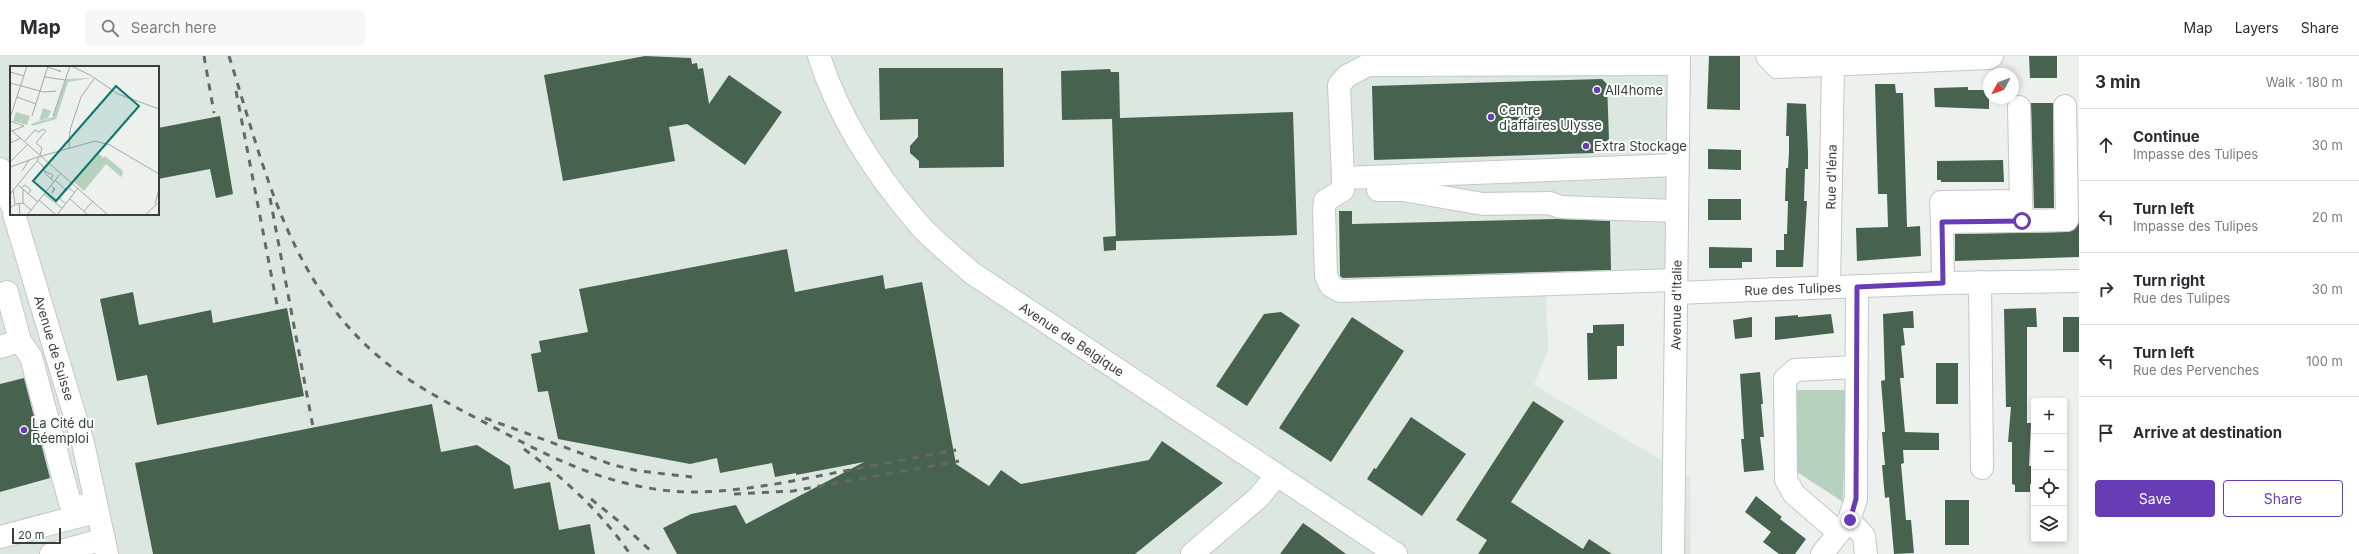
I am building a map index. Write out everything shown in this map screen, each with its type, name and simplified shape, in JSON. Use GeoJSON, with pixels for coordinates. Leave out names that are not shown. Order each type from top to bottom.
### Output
{"type":"FeatureCollection","features":[{"type":"Feature","properties":{"kind":"street","name":"Avenue de Belgique"},"geometry":{"type":"LineString","coordinates":[[819,56],[824,74],[862,149],[916,222],[972,273],[1276,476],[1396,554]]}},
{"type":"Feature","properties":{"kind":"street"},"geometry":{"type":"LineString","coordinates":[[1767,56],[1777,67],[1833,66],[1989,58],[1992,56]]}},
{"type":"Feature","properties":{"kind":"street"},"geometry":{"type":"LineString","coordinates":[[1343,184],[1339,85],[1347,76],[1368,65],[1679,60]]}},
{"type":"Feature","properties":{"kind":"street","name":"Avenue d'Italie"},"geometry":{"type":"LineString","coordinates":[[1673,554],[1679,60]]}},
{"type":"Feature","properties":{"kind":"street","name":"Rue d'Iéna"},"geometry":{"type":"LineString","coordinates":[[1829,288],[1833,66]]}},
{"type":"Feature","properties":{"kind":"street"},"geometry":{"type":"LineString","coordinates":[[1943,283],[1942,222],[2021,211],[2067,220],[2065,106]]}},
{"type":"Feature","properties":{"kind":"street"},"geometry":{"type":"LineString","coordinates":[[2019,107],[2021,211]]}},
{"type":"Feature","properties":{"kind":"street"},"geometry":{"type":"LineString","coordinates":[[1343,184],[1566,170],[1584,167],[1677,165]]}},
{"type":"Feature","properties":{"kind":"street"},"geometry":{"type":"LineString","coordinates":[[0,169],[10,201]]}},
{"type":"Feature","properties":{"kind":"street"},"geometry":{"type":"LineString","coordinates":[[1343,184],[1404,190],[1483,204],[1550,203],[1560,207],[1677,211]]}},
{"type":"Feature","properties":{"kind":"street","name":"Rue des Tulipes"},"geometry":{"type":"LineString","coordinates":[[1343,184],[1325,201],[1324,210],[1326,276],[1331,286],[1340,291],[1676,286],[1829,288],[1943,283],[2079,281]]}},
{"type":"Feature","properties":{"kind":"street","name":"Avenue de Suisse"},"geometry":{"type":"LineString","coordinates":[[14,215],[83,443],[105,546]]}},
{"type":"Feature","properties":{"kind":"street"},"geometry":{"type":"LineString","coordinates":[[1980,282],[1982,468]]}},
{"type":"Feature","properties":{"kind":"street"},"geometry":{"type":"LineString","coordinates":[[36,283],[3,293],[10,344],[31,357],[70,503],[76,507],[97,507]]}},
{"type":"Feature","properties":{"kind":"street"},"geometry":{"type":"LineString","coordinates":[[1822,554],[1844,526],[1856,499],[1857,287]]}},
{"type":"Feature","properties":{"kind":"street"},"geometry":{"type":"LineString","coordinates":[[1856,367],[1795,370],[1785,379],[1786,480],[1794,494],[1844,526],[1864,536],[1866,554]]}},
{"type":"Feature","properties":{"kind":"street"},"geometry":{"type":"LineString","coordinates":[[1192,554],[1258,497],[1276,476]]}},
{"type":"Feature","properties":{"kind":"street"},"geometry":{"type":"LineString","coordinates":[[0,537],[97,507]]}},
{"type":"Feature","properties":{"kind":"street"},"geometry":{"type":"LineString","coordinates":[[51,554],[105,546]]}},
{"type":"Feature","properties":{"kind":"shaded area"},"geometry":{"type":"Polygon","coordinates":[[[0,56],[1690,56],[1686,287],[1546,290],[1548,350],[1534,385],[1690,477],[1691,554],[0,554],[0,56]]]}},
{"type":"Feature","properties":{"kind":"green space"},"geometry":{"type":"Polygon","coordinates":[[[1796,390],[1846,390],[1843,502],[1797,472],[1796,390]]]}},
{"type":"Feature","properties":{"kind":"building"},"geometry":{"type":"Polygon","coordinates":[[[645,56],[691,58],[692,64],[697,63],[698,69],[703,68],[709,104],[729,75],[782,112],[745,165],[687,124],[669,127],[675,161],[563,181],[544,75],[645,56]]]}},
{"type":"Feature","properties":{"kind":"building"},"geometry":{"type":"Polygon","coordinates":[[[1709,56],[1740,56],[1740,110],[1707,109],[1709,56]]]}},
{"type":"Feature","properties":{"kind":"building"},"geometry":{"type":"Polygon","coordinates":[[[2029,56],[2057,56],[2057,78],[2030,78],[2029,56]]]}},
{"type":"Feature","properties":{"kind":"building"},"geometry":{"type":"Polygon","coordinates":[[[879,68],[1003,68],[1004,167],[919,168],[919,161],[910,153],[910,146],[918,137],[918,119],[880,120],[879,68]]]}},
{"type":"Feature","properties":{"kind":"building"},"geometry":{"type":"Polygon","coordinates":[[[1110,69],[1111,72],[1119,72],[1120,118],[1293,112],[1297,235],[1116,241],[1112,119],[1062,120],[1061,71],[1110,69]]]}},
{"type":"Feature","properties":{"kind":"building","name":"Centre d'affaires Ulysse"},"geometry":{"type":"Polygon","coordinates":[[[1602,79],[1607,84],[1609,139],[1594,153],[1374,160],[1372,86],[1602,79]]]}},
{"type":"Feature","properties":{"kind":"building"},"geometry":{"type":"Polygon","coordinates":[[[1875,84],[1895,84],[1896,93],[1903,93],[1907,227],[1920,226],[1921,256],[1857,261],[1856,228],[1888,227],[1887,194],[1878,194],[1875,84]]]}},
{"type":"Feature","properties":{"kind":"building"},"geometry":{"type":"Polygon","coordinates":[[[1968,87],[1968,90],[1983,90],[1983,104],[1989,104],[1989,109],[1935,107],[1934,88],[1968,87]]]}},
{"type":"Feature","properties":{"kind":"building"},"geometry":{"type":"Polygon","coordinates":[[[1787,103],[1806,104],[1808,169],[1805,169],[1804,201],[1807,201],[1803,267],[1776,267],[1776,250],[1784,250],[1784,234],[1787,234],[1788,201],[1785,201],[1789,136],[1786,136],[1787,103]]]}},
{"type":"Feature","properties":{"kind":"building"},"geometry":{"type":"Polygon","coordinates":[[[2031,103],[2053,103],[2054,208],[2034,208],[2031,103]]]}},
{"type":"Feature","properties":{"kind":"building"},"geometry":{"type":"Polygon","coordinates":[[[220,116],[233,194],[216,198],[210,169],[159,179],[159,128],[220,116]]]}},
{"type":"Feature","properties":{"kind":"building"},"geometry":{"type":"Polygon","coordinates":[[[1708,149],[1741,150],[1741,170],[1708,169],[1708,149]]]}},
{"type":"Feature","properties":{"kind":"building"},"geometry":{"type":"Polygon","coordinates":[[[2003,160],[2004,182],[1941,182],[1941,180],[1937,180],[1937,161],[2003,160]]]}},
{"type":"Feature","properties":{"kind":"building"},"geometry":{"type":"Polygon","coordinates":[[[1708,199],[1741,199],[1741,220],[1708,220],[1708,199]]]}},
{"type":"Feature","properties":{"kind":"building"},"geometry":{"type":"Polygon","coordinates":[[[1339,211],[1352,211],[1352,224],[1557,219],[1610,221],[1611,270],[1343,278],[1340,276],[1339,211]]]}},
{"type":"Feature","properties":{"kind":"building"},"geometry":{"type":"Polygon","coordinates":[[[2079,222],[2079,257],[1955,261],[1955,234],[2067,232],[2074,230],[2079,222]]]}},
{"type":"Feature","properties":{"kind":"building"},"geometry":{"type":"Polygon","coordinates":[[[1116,236],[1116,250],[1104,251],[1103,237],[1116,236]]]}},
{"type":"Feature","properties":{"kind":"building"},"geometry":{"type":"Polygon","coordinates":[[[1709,247],[1752,248],[1752,262],[1742,262],[1742,268],[1709,268],[1709,247]]]}},
{"type":"Feature","properties":{"kind":"building"},"geometry":{"type":"Polygon","coordinates":[[[787,249],[795,292],[883,275],[885,289],[922,282],[956,464],[989,486],[1001,470],[1021,484],[1149,460],[1162,441],[1223,483],[1135,554],[677,554],[663,528],[691,514],[736,505],[746,524],[864,462],[796,475],[796,473],[775,477],[772,463],[720,473],[717,458],[690,464],[558,439],[548,391],[538,392],[531,354],[541,352],[539,341],[588,332],[579,289],[787,249]]]}},
{"type":"Feature","properties":{"kind":"building"},"geometry":{"type":"Polygon","coordinates":[[[133,292],[139,325],[211,310],[213,323],[287,308],[304,396],[157,425],[147,375],[117,381],[100,299],[133,292]]]}},
{"type":"Feature","properties":{"kind":"building"},"geometry":{"type":"Polygon","coordinates":[[[2036,308],[2037,327],[2027,327],[2027,423],[2031,423],[2029,466],[2031,466],[2030,492],[2015,492],[2015,485],[2012,484],[2012,442],[2008,442],[2011,407],[2006,407],[2004,309],[2036,308]]]}},
{"type":"Feature","properties":{"kind":"building"},"geometry":{"type":"Polygon","coordinates":[[[1913,311],[1914,328],[1903,328],[1905,345],[1901,346],[1904,378],[1900,378],[1905,432],[1939,433],[1939,450],[1903,450],[1904,463],[1901,464],[1906,520],[1911,520],[1914,553],[1894,554],[1889,497],[1885,498],[1882,465],[1885,465],[1882,432],[1885,432],[1881,381],[1885,380],[1883,314],[1913,311]]]}},
{"type":"Feature","properties":{"kind":"building"},"geometry":{"type":"Polygon","coordinates":[[[1281,312],[1300,325],[1247,406],[1216,386],[1264,314],[1281,312]]]}},
{"type":"Feature","properties":{"kind":"building"},"geometry":{"type":"Polygon","coordinates":[[[1831,314],[1834,333],[1775,340],[1775,317],[1798,315],[1798,317],[1831,314]]]}},
{"type":"Feature","properties":{"kind":"building"},"geometry":{"type":"Polygon","coordinates":[[[1352,317],[1404,351],[1331,462],[1279,428],[1352,317]]]}},
{"type":"Feature","properties":{"kind":"building"},"geometry":{"type":"Polygon","coordinates":[[[1752,317],[1752,337],[1735,339],[1733,320],[1752,317]]]}},
{"type":"Feature","properties":{"kind":"building"},"geometry":{"type":"Polygon","coordinates":[[[2063,317],[2079,317],[2079,352],[2063,352],[2063,317]]]}},
{"type":"Feature","properties":{"kind":"building"},"geometry":{"type":"Polygon","coordinates":[[[1624,324],[1624,346],[1617,346],[1617,379],[1588,380],[1587,333],[1593,333],[1593,325],[1624,324]]]}},
{"type":"Feature","properties":{"kind":"building"},"geometry":{"type":"Polygon","coordinates":[[[1936,363],[1958,363],[1958,404],[1936,404],[1936,363]]]}},
{"type":"Feature","properties":{"kind":"building"},"geometry":{"type":"Polygon","coordinates":[[[1760,372],[1764,437],[1760,437],[1764,470],[1744,472],[1741,439],[1744,439],[1740,374],[1760,372]]]}},
{"type":"Feature","properties":{"kind":"building","name":"La Cité du Réemploi"},"geometry":{"type":"Polygon","coordinates":[[[24,378],[50,478],[0,492],[0,384],[24,378]]]}},
{"type":"Feature","properties":{"kind":"building"},"geometry":{"type":"Polygon","coordinates":[[[1533,401],[1564,421],[1511,502],[1583,549],[1589,539],[1612,554],[1478,554],[1487,540],[1456,520],[1533,401]]]}},
{"type":"Feature","properties":{"kind":"building"},"geometry":{"type":"Polygon","coordinates":[[[432,404],[441,452],[477,445],[510,466],[514,489],[550,482],[559,530],[590,524],[595,554],[153,554],[135,463],[432,404]]]}},
{"type":"Feature","properties":{"kind":"building"},"geometry":{"type":"Polygon","coordinates":[[[1411,417],[1466,454],[1422,516],[1367,479],[1374,468],[1376,469],[1411,417]]]}},
{"type":"Feature","properties":{"kind":"building"},"geometry":{"type":"Polygon","coordinates":[[[1756,496],[1782,517],[1780,519],[1806,539],[1795,554],[1779,554],[1763,542],[1771,532],[1745,512],[1756,496]]]}},
{"type":"Feature","properties":{"kind":"building"},"geometry":{"type":"Polygon","coordinates":[[[1945,500],[1969,500],[1969,545],[1945,545],[1945,500]]]}},
{"type":"Feature","properties":{"kind":"building"},"geometry":{"type":"Polygon","coordinates":[[[1303,523],[1319,534],[1346,554],[1280,554],[1303,523]]]}},
{"type":"Feature","properties":{"kind":"railway"},"geometry":{"type":"LineString","coordinates":[[204,56],[214,113]]}},
{"type":"Feature","properties":{"kind":"railway"},"geometry":{"type":"LineString","coordinates":[[229,56],[271,189],[288,231],[308,271],[333,308],[364,343],[401,374],[450,404],[523,443],[569,464],[616,481],[640,487],[665,490],[708,492],[760,486],[794,481],[956,450]]}},
{"type":"Feature","properties":{"kind":"railway"},"geometry":{"type":"LineString","coordinates":[[236,91],[278,310]]}},
{"type":"Feature","properties":{"kind":"railway"},"geometry":{"type":"LineString","coordinates":[[270,198],[313,427]]}},
{"type":"Feature","properties":{"kind":"railway"},"geometry":{"type":"LineString","coordinates":[[485,418],[613,465],[639,471],[692,477]]}},
{"type":"Feature","properties":{"kind":"railway"},"geometry":{"type":"LineString","coordinates":[[524,449],[554,472],[582,497],[607,524],[630,554]]}},
{"type":"Feature","properties":{"kind":"railway"},"geometry":{"type":"LineString","coordinates":[[734,494],[793,491],[959,461]]}},
{"type":"Feature","properties":{"kind":"railway"},"geometry":{"type":"LineString","coordinates":[[591,499],[621,523],[654,554]]}},
{"type":"Feature","properties":{"kind":"place","name":"All4home"},"geometry":{"type":"Point","coordinates":[1597,90]}},
{"type":"Feature","properties":{"kind":"place","name":"Centre d'affaires Ulysse"},"geometry":{"type":"Point","coordinates":[1491,117]}},
{"type":"Feature","properties":{"kind":"place","name":"Extra Stockage"},"geometry":{"type":"Point","coordinates":[1586,146]}},
{"type":"Feature","properties":{"kind":"place","name":"La Cité du Réemploi"},"geometry":{"type":"Point","coordinates":[24,430]}},
{"type":"Feature","properties":{"kind":"route"},"geometry":{"type":"LineString","coordinates":[[1850,520],[1856,499],[1857,287],[1943,283],[1942,222],[2022,221]]}}]}
